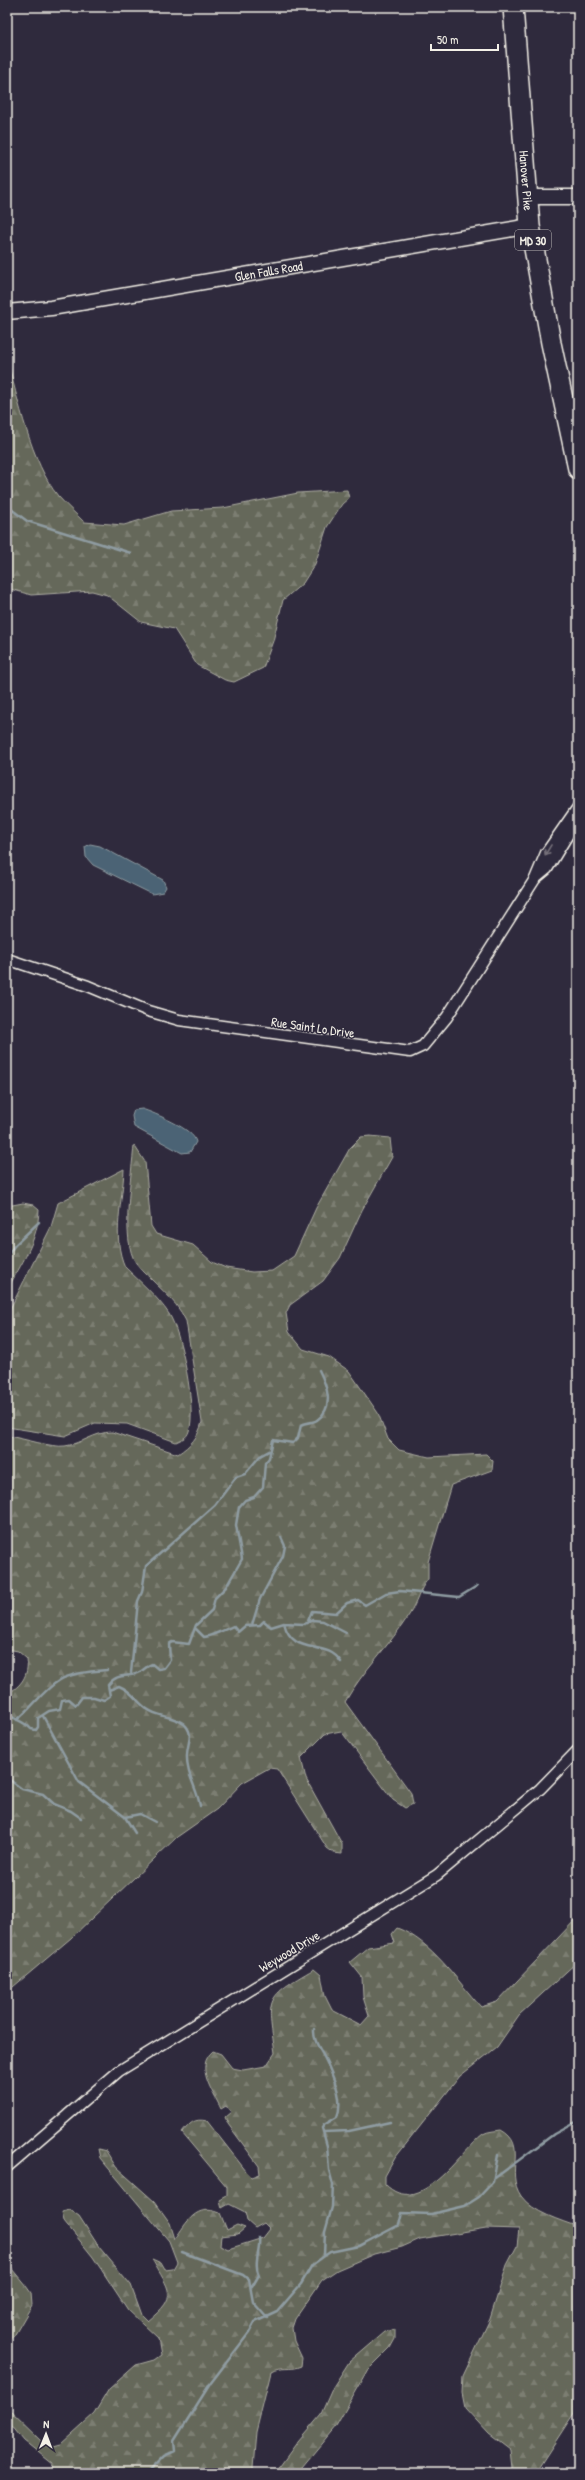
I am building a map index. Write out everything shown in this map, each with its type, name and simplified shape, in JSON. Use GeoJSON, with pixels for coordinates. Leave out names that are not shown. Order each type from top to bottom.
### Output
{"type":"FeatureCollection","features":[{"type":"Feature","properties":{"kind":"highway","name":"Hanover Pike"},"geometry":{"type":"LineString","coordinates":[[513,7],[530,226],[550,336],[578,469]]}},
{"type":"Feature","properties":{"kind":"street"},"geometry":{"type":"LineString","coordinates":[[527,197],[578,197]]}},
{"type":"Feature","properties":{"kind":"street","name":"Glen Falls Road"},"geometry":{"type":"LineString","coordinates":[[7,312],[51,308],[530,226]]}},
{"type":"Feature","properties":{"kind":"street","name":"Rue Saint Lo Drive"},"geometry":{"type":"LineString","coordinates":[[7,959],[110,993],[171,1018],[410,1052],[423,1046],[447,1017],[535,879],[546,853],[578,807]]}},
{"type":"Feature","properties":{"kind":"street","name":"Rue Saint Lo Drive"},"geometry":{"type":"LineString","coordinates":[[535,879],[547,869],[578,818]]}},
{"type":"Feature","properties":{"kind":"street","name":"Weywood Drive"},"geometry":{"type":"LineString","coordinates":[[7,2167],[119,2071],[437,1875],[540,1789],[578,1750]]}},
{"type":"Feature","properties":{"kind":"green space"},"geometry":{"type":"Polygon","coordinates":[[[7,357],[26,430],[40,467],[58,496],[84,522],[124,525],[171,511],[223,508],[298,493],[347,490],[349,498],[342,504],[327,527],[315,564],[303,583],[283,600],[273,641],[263,668],[234,682],[225,680],[197,665],[174,629],[141,622],[107,595],[92,591],[31,595],[7,588],[7,357]]]}},
{"type":"Feature","properties":{"kind":"green space"},"geometry":{"type":"Polygon","coordinates":[[[370,1136],[390,1138],[392,1157],[362,1210],[340,1258],[323,1281],[290,1305],[286,1313],[289,1332],[303,1349],[329,1357],[349,1371],[378,1413],[388,1439],[399,1450],[429,1457],[486,1454],[493,1461],[492,1470],[451,1485],[428,1562],[428,1579],[402,1626],[360,1679],[345,1702],[411,1793],[413,1804],[405,1808],[393,1800],[341,1731],[325,1734],[301,1758],[306,1779],[342,1844],[342,1854],[334,1853],[327,1848],[277,1769],[269,1768],[242,1783],[217,1809],[177,1837],[71,1938],[7,1992],[7,1694],[16,1688],[23,1680],[27,1671],[27,1659],[18,1651],[7,1649],[7,1436],[45,1444],[65,1446],[99,1434],[112,1432],[178,1454],[196,1437],[202,1422],[186,1321],[170,1297],[136,1263],[131,1252],[128,1206],[134,1145],[145,1162],[151,1226],[156,1234],[193,1245],[212,1262],[226,1268],[252,1272],[272,1271],[294,1256],[316,1208],[350,1148],[361,1137],[370,1136]]]}},
{"type":"Feature","properties":{"kind":"green space"},"geometry":{"type":"Polygon","coordinates":[[[124,1169],[118,1231],[121,1255],[125,1267],[159,1301],[174,1323],[183,1353],[189,1389],[191,1421],[189,1431],[184,1438],[176,1442],[127,1424],[95,1423],[65,1436],[7,1427],[7,1315],[51,1227],[58,1203],[124,1169]]]}},
{"type":"Feature","properties":{"kind":"green space"},"geometry":{"type":"Polygon","coordinates":[[[23,1203],[33,1205],[39,1210],[36,1232],[28,1252],[7,1290],[7,1206],[23,1203]]]}},
{"type":"Feature","properties":{"kind":"green space"},"geometry":{"type":"Polygon","coordinates":[[[578,1917],[578,1961],[519,2015],[497,2047],[460,2076],[395,2158],[385,2176],[385,2184],[398,2193],[412,2194],[425,2189],[451,2167],[483,2134],[501,2130],[509,2136],[514,2143],[516,2187],[521,2196],[532,2207],[555,2219],[578,2227],[578,2407],[535,2473],[510,2473],[512,2468],[510,2450],[489,2434],[465,2408],[462,2393],[463,2376],[490,2319],[507,2265],[517,2246],[519,2229],[486,2228],[420,2239],[402,2247],[374,2254],[337,2270],[322,2280],[295,2319],[292,2328],[294,2341],[302,2358],[301,2366],[278,2369],[271,2372],[256,2432],[253,2468],[254,2473],[51,2473],[53,2464],[24,2441],[7,2420],[7,2408],[43,2443],[50,2447],[61,2444],[94,2414],[109,2389],[136,2365],[154,2360],[161,2355],[158,2338],[128,2310],[93,2257],[64,2221],[62,2212],[70,2210],[79,2216],[99,2247],[131,2285],[142,2315],[148,2321],[165,2305],[168,2298],[167,2286],[152,2259],[161,2263],[165,2270],[173,2269],[177,2262],[169,2241],[100,2158],[98,2149],[106,2151],[116,2167],[155,2202],[170,2223],[175,2239],[193,2216],[198,2212],[205,2210],[220,2213],[227,2230],[237,2225],[245,2228],[238,2234],[221,2236],[220,2245],[228,2249],[263,2238],[270,2229],[264,2223],[255,2228],[247,2221],[245,2212],[229,2204],[222,2208],[220,2200],[227,2196],[227,2187],[182,2133],[187,2126],[195,2121],[207,2121],[252,2177],[260,2174],[259,2166],[228,2124],[225,2117],[231,2112],[226,2106],[221,2109],[210,2087],[205,2072],[205,2064],[213,2051],[221,2054],[232,2068],[243,2070],[266,2066],[275,2053],[271,2020],[273,2001],[286,1986],[314,1969],[321,1975],[325,1996],[332,2010],[361,2025],[369,2016],[363,1997],[362,1977],[350,1962],[368,1947],[395,1943],[392,1934],[397,1928],[422,1942],[433,1952],[481,2007],[497,2002],[578,1917]]]}},
{"type":"Feature","properties":{"kind":"green space"},"geometry":{"type":"Polygon","coordinates":[[[7,2263],[31,2293],[32,2305],[14,2336],[7,2341],[7,2263]]]}},
{"type":"Feature","properties":{"kind":"green space"},"geometry":{"type":"Polygon","coordinates":[[[395,2329],[395,2339],[390,2348],[369,2369],[336,2426],[297,2473],[275,2473],[298,2441],[321,2414],[333,2387],[349,2362],[384,2332],[395,2329]]]}},
{"type":"Feature","properties":{"kind":"water"},"geometry":{"type":"Polygon","coordinates":[[[90,844],[100,846],[163,880],[166,887],[163,892],[152,894],[93,865],[86,857],[85,847],[90,844]]]}},
{"type":"Feature","properties":{"kind":"water"},"geometry":{"type":"Polygon","coordinates":[[[142,1109],[173,1122],[194,1137],[196,1142],[190,1152],[182,1153],[134,1127],[132,1116],[134,1110],[142,1109]]]}},
{"type":"Feature","properties":{"kind":"waterway"},"geometry":{"type":"LineString","coordinates":[[7,506],[27,521],[131,553]]}},
{"type":"Feature","properties":{"kind":"waterway"},"geometry":{"type":"LineString","coordinates":[[7,1256],[15,1245],[39,1222]]}},
{"type":"Feature","properties":{"kind":"waterway"},"geometry":{"type":"LineString","coordinates":[[7,1718],[12,1717],[31,1729],[36,1730],[38,1727],[38,1718],[49,1711],[60,1709],[62,1700],[69,1699],[76,1705],[82,1697],[94,1697],[104,1700],[110,1696],[108,1685],[116,1678],[138,1673],[152,1664],[158,1669],[164,1668],[170,1660],[169,1644],[172,1642],[189,1644],[196,1625],[212,1610],[215,1598],[226,1587],[242,1559],[236,1525],[239,1507],[245,1500],[254,1497],[263,1487],[265,1463],[269,1458],[273,1440],[293,1443],[298,1438],[301,1425],[314,1422],[323,1415],[326,1409],[328,1403],[327,1389],[319,1370]]}},
{"type":"Feature","properties":{"kind":"waterway"},"geometry":{"type":"LineString","coordinates":[[131,1673],[138,1601],[142,1592],[146,1566],[215,1505],[236,1477],[245,1474],[260,1456],[269,1451]]}},
{"type":"Feature","properties":{"kind":"waterway"},"geometry":{"type":"LineString","coordinates":[[252,1625],[260,1599],[283,1556],[285,1546],[281,1537]]}},
{"type":"Feature","properties":{"kind":"waterway"},"geometry":{"type":"LineString","coordinates":[[308,1621],[312,1611],[336,1613],[347,1603],[358,1600],[365,1605],[386,1593],[400,1591],[459,1597],[477,1586]]}},
{"type":"Feature","properties":{"kind":"waterway"},"geometry":{"type":"LineString","coordinates":[[196,1629],[204,1637],[207,1637],[233,1626],[238,1632],[245,1626],[260,1625],[264,1621],[271,1627],[284,1623],[304,1624],[313,1620],[323,1621],[346,1633]]}},
{"type":"Feature","properties":{"kind":"waterway"},"geometry":{"type":"LineString","coordinates":[[284,1623],[288,1634],[295,1640],[302,1644],[327,1651],[335,1655],[341,1662]]}},
{"type":"Feature","properties":{"kind":"waterway"},"geometry":{"type":"LineString","coordinates":[[17,1720],[48,1689],[60,1680],[76,1674],[107,1670]]}},
{"type":"Feature","properties":{"kind":"waterway"},"geometry":{"type":"LineString","coordinates":[[109,1690],[119,1686],[131,1693],[151,1712],[176,1719],[184,1724],[190,1735],[187,1751],[188,1768],[200,1806]]}},
{"type":"Feature","properties":{"kind":"waterway"},"geometry":{"type":"LineString","coordinates":[[43,1716],[79,1782],[125,1817],[135,1833]]}},
{"type":"Feature","properties":{"kind":"waterway"},"geometry":{"type":"LineString","coordinates":[[7,1778],[22,1789],[43,1794],[54,1804],[71,1811],[81,1818]]}},
{"type":"Feature","properties":{"kind":"waterway"},"geometry":{"type":"LineString","coordinates":[[125,1817],[140,1814],[155,1822]]}},
{"type":"Feature","properties":{"kind":"waterway"},"geometry":{"type":"LineString","coordinates":[[314,2029],[316,2042],[327,2063],[339,2097],[339,2110],[337,2117],[324,2125],[322,2128],[327,2146],[329,2170],[333,2185],[332,2207],[325,2232],[324,2255]]}},
{"type":"Feature","properties":{"kind":"waterway"},"geometry":{"type":"LineString","coordinates":[[495,2178],[554,2134],[578,2121]]}},
{"type":"Feature","properties":{"kind":"waterway"},"geometry":{"type":"LineString","coordinates":[[323,2132],[349,2131],[390,2122]]}},
{"type":"Feature","properties":{"kind":"waterway"},"geometry":{"type":"LineString","coordinates":[[147,2473],[164,2456],[175,2451],[174,2441],[210,2384],[249,2333],[255,2322],[277,2312],[301,2284],[312,2265],[330,2252],[359,2246],[399,2225],[402,2213],[431,2214],[465,2206],[479,2197],[493,2182],[498,2155]]}},
{"type":"Feature","properties":{"kind":"waterway"},"geometry":{"type":"LineString","coordinates":[[252,2287],[259,2275],[257,2270],[259,2237]]}},
{"type":"Feature","properties":{"kind":"waterway"},"geometry":{"type":"LineString","coordinates":[[182,2252],[243,2275],[249,2280],[253,2302],[267,2318]]}}]}
